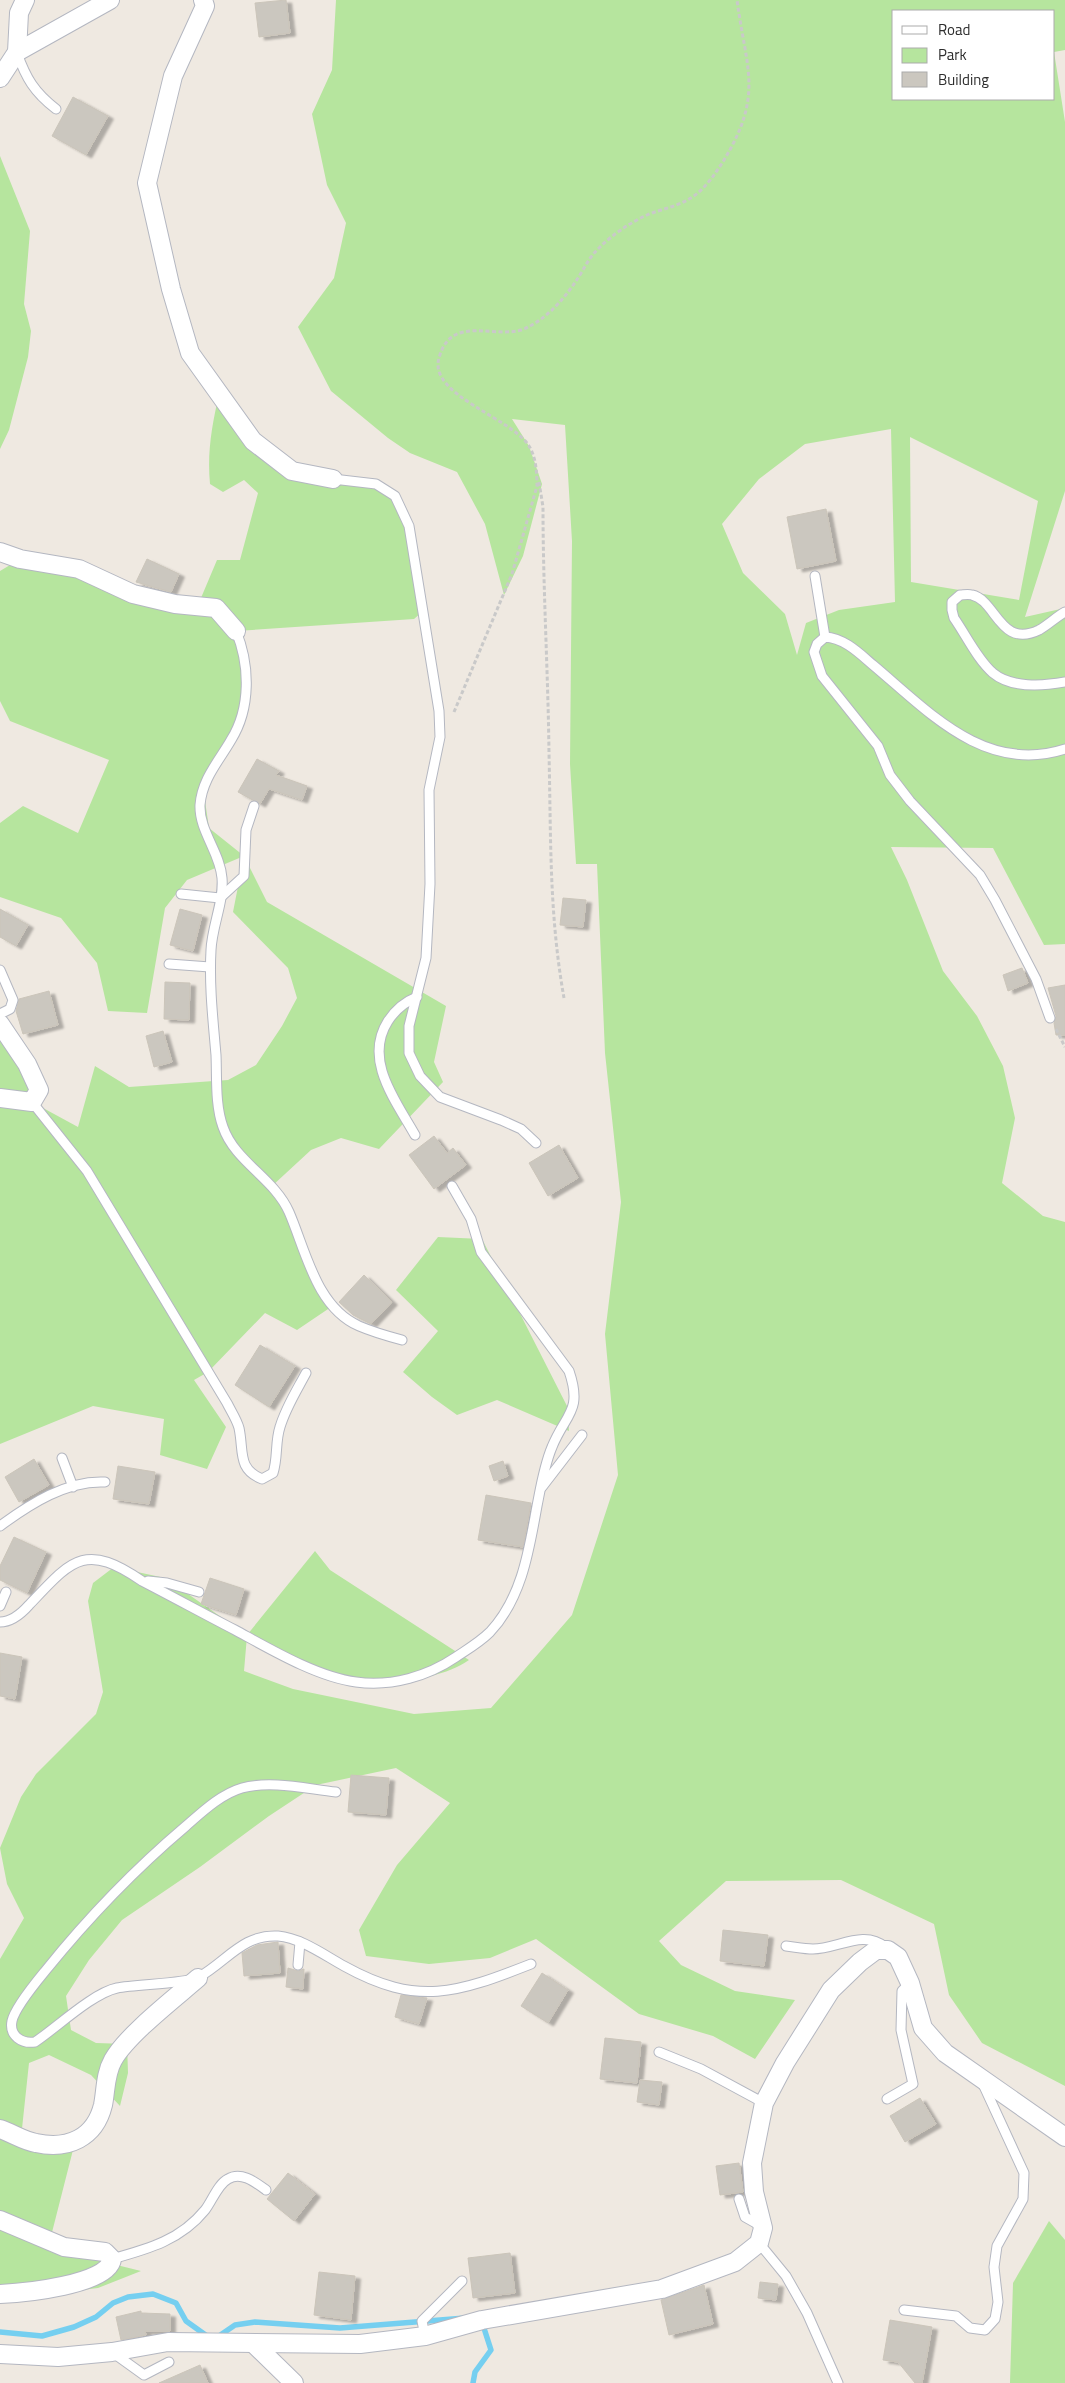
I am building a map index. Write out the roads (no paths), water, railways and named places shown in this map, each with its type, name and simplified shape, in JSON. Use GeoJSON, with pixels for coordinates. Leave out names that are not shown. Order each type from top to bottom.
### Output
{"type":"FeatureCollection","features":[{"type":"Feature","properties":{"kind":"street"},"geometry":{"type":"LineString","coordinates":[[17,52],[19,13],[25,0]]}},
{"type":"Feature","properties":{"kind":"street"},"geometry":{"type":"LineString","coordinates":[[0,78],[17,52],[110,0]]}},
{"type":"Feature","properties":{"kind":"street"},"geometry":{"type":"LineString","coordinates":[[204,0],[205,6],[173,76],[147,183],[171,289],[190,353],[253,441],[292,471],[333,480]]}},
{"type":"Feature","properties":{"kind":"street"},"geometry":{"type":"LineString","coordinates":[[0,552],[20,559],[79,569],[133,594],[175,604],[216,608],[236,631]]}},
{"type":"Feature","properties":{"kind":"street"},"geometry":{"type":"LineString","coordinates":[[0,1024],[27,1064],[39,1090],[32,1102],[0,1098]]}},
{"type":"Feature","properties":{"kind":"street"},"geometry":{"type":"LineString","coordinates":[[0,2354],[58,2357],[112,2352],[168,2342],[360,2344],[425,2336],[482,2320],[662,2289],[735,2262],[761,2235],[754,2192],[752,2163],[764,2103],[785,2063],[831,1990],[876,1950],[888,1950],[898,1957],[910,1983],[923,2028],[945,2054],[1065,2137]]}},
{"type":"Feature","properties":{"kind":"street"},"geometry":{"type":"LineString","coordinates":[[0,2129],[34,2143],[55,2146],[72,2142],[87,2134],[98,2122],[106,2079],[113,2060],[149,2022],[198,1978]]}},
{"type":"Feature","properties":{"kind":"street"},"geometry":{"type":"LineString","coordinates":[[0,2220],[50,2243],[64,2247],[104,2252],[112,2259],[107,2269],[72,2284],[0,2294]]}},
{"type":"Feature","properties":{"kind":"street"},"geometry":{"type":"LineString","coordinates":[[254,2344],[294,2383]]}},
{"type":"Feature","properties":{"kind":"lane"},"geometry":{"type":"LineString","coordinates":[[17,52],[25,77],[42,98],[56,109]]}},
{"type":"Feature","properties":{"kind":"lane"},"geometry":{"type":"LineString","coordinates":[[333,480],[376,484],[395,496],[409,526],[422,612],[432,657],[440,737],[429,790],[429,930],[426,958],[409,1026],[409,1053],[420,1076],[440,1097],[521,1129],[536,1143]]}},
{"type":"Feature","properties":{"kind":"lane"},"geometry":{"type":"LineString","coordinates":[[815,576],[825,637]]}},
{"type":"Feature","properties":{"kind":"lane"},"geometry":{"type":"LineString","coordinates":[[1065,612],[1038,631],[1023,634],[1006,629],[982,601],[972,595],[960,595],[952,602],[952,610],[959,626],[993,674],[1013,682],[1031,685],[1065,682]]}},
{"type":"Feature","properties":{"kind":"lane"},"geometry":{"type":"LineString","coordinates":[[236,631],[242,650],[246,702],[242,720],[232,740],[214,765],[205,785],[200,805],[202,823],[217,858],[222,878],[211,947],[210,967],[219,1104],[223,1127],[234,1149],[280,1194],[318,1283],[331,1304],[358,1326],[402,1340]]}},
{"type":"Feature","properties":{"kind":"lane"},"geometry":{"type":"LineString","coordinates":[[1050,1018],[1036,979],[1000,908],[980,875],[910,801],[890,775],[878,746],[822,676],[814,652],[817,644],[825,637],[836,638],[858,652],[922,709],[973,742],[995,750],[1022,755],[1055,752],[1065,749]]}},
{"type":"Feature","properties":{"kind":"lane"},"geometry":{"type":"LineString","coordinates":[[181,894],[220,898],[244,876],[246,830],[254,806]]}},
{"type":"Feature","properties":{"kind":"lane"},"geometry":{"type":"LineString","coordinates":[[169,964],[210,967]]}},
{"type":"Feature","properties":{"kind":"lane"},"geometry":{"type":"LineString","coordinates":[[0,970],[13,1000],[10,1009],[0,1014]]}},
{"type":"Feature","properties":{"kind":"lane"},"geometry":{"type":"LineString","coordinates":[[415,1135],[383,1078],[379,1064],[379,1045],[382,1031],[394,1012],[407,1001],[417,997]]}},
{"type":"Feature","properties":{"kind":"lane"},"geometry":{"type":"LineString","coordinates":[[32,1102],[87,1171],[227,1403],[238,1427],[244,1464],[250,1475],[262,1479],[273,1474],[278,1459],[276,1443],[280,1426],[306,1373]]}},
{"type":"Feature","properties":{"kind":"lane"},"geometry":{"type":"LineString","coordinates":[[0,1622],[6,1622],[21,1614],[58,1574],[72,1564],[81,1560],[101,1559],[120,1566],[142,1581],[286,1658],[328,1674],[356,1682],[384,1683],[432,1672],[478,1642],[495,1624],[519,1583],[526,1561],[540,1489],[553,1445],[571,1413],[575,1401],[570,1371],[481,1252],[471,1219],[452,1186]]}},
{"type":"Feature","properties":{"kind":"lane"},"geometry":{"type":"LineString","coordinates":[[540,1489],[582,1435]]}},
{"type":"Feature","properties":{"kind":"lane"},"geometry":{"type":"LineString","coordinates":[[62,1458],[73,1487]]}},
{"type":"Feature","properties":{"kind":"lane"},"geometry":{"type":"LineString","coordinates":[[0,1526],[38,1501],[73,1487],[92,1482],[105,1482]]}},
{"type":"Feature","properties":{"kind":"lane"},"geometry":{"type":"LineString","coordinates":[[142,1581],[167,1583],[199,1592]]}},
{"type":"Feature","properties":{"kind":"lane"},"geometry":{"type":"LineString","coordinates":[[0,1606],[6,1592]]}},
{"type":"Feature","properties":{"kind":"lane"},"geometry":{"type":"LineString","coordinates":[[336,1792],[270,1785],[242,1788],[210,1805],[148,1859],[80,1928],[29,1992],[12,2020],[14,2034],[18,2039],[27,2043],[35,2042],[82,2006],[115,1988],[198,1978],[242,1944],[258,1938],[279,1936],[300,1942],[366,1978],[390,1986],[431,1994],[464,1988],[532,1964]]}},
{"type":"Feature","properties":{"kind":"lane"},"geometry":{"type":"LineString","coordinates":[[786,1946],[814,1949],[865,1939],[878,1942],[888,1950]]}},
{"type":"Feature","properties":{"kind":"lane"},"geometry":{"type":"LineString","coordinates":[[298,1965],[300,1942]]}},
{"type":"Feature","properties":{"kind":"lane"},"geometry":{"type":"LineString","coordinates":[[887,2100],[913,2084],[901,2030],[902,1991],[910,1983]]}},
{"type":"Feature","properties":{"kind":"lane"},"geometry":{"type":"LineString","coordinates":[[659,2052],[701,2069],[764,2103]]}},
{"type":"Feature","properties":{"kind":"lane"},"geometry":{"type":"LineString","coordinates":[[904,2310],[956,2316],[970,2328],[985,2330],[995,2320],[998,2302],[994,2267],[997,2246],[1023,2199],[1024,2173],[981,2080]]}},
{"type":"Feature","properties":{"kind":"lane"},"geometry":{"type":"LineString","coordinates":[[112,2259],[161,2244],[190,2228],[227,2179],[238,2175],[253,2181],[266,2190]]}},
{"type":"Feature","properties":{"kind":"lane"},"geometry":{"type":"LineString","coordinates":[[739,2199],[745,2217],[761,2235],[807,2313],[838,2383]]}},
{"type":"Feature","properties":{"kind":"lane"},"geometry":{"type":"LineString","coordinates":[[425,2336],[422,2321],[462,2282]]}},
{"type":"Feature","properties":{"kind":"lane"},"geometry":{"type":"LineString","coordinates":[[112,2352],[144,2375],[169,2362]]}},
{"type":"Feature","properties":{"kind":"lane"},"geometry":{"type":"LineString","coordinates":[[824,2353],[832,2383]]}},
{"type":"Feature","properties":{"kind":"waterway"},"geometry":{"type":"LineString","coordinates":[[0,2332],[42,2336],[74,2327],[96,2317],[113,2303],[128,2297],[153,2294],[176,2303],[186,2321],[207,2336]]}},
{"type":"Feature","properties":{"kind":"waterway"},"geometry":{"type":"LineString","coordinates":[[219,2336],[235,2325],[255,2322],[340,2328],[465,2318]]}},
{"type":"Feature","properties":{"kind":"waterway"},"geometry":{"type":"LineString","coordinates":[[473,2383],[475,2372],[491,2350],[482,2322]]}}]}
